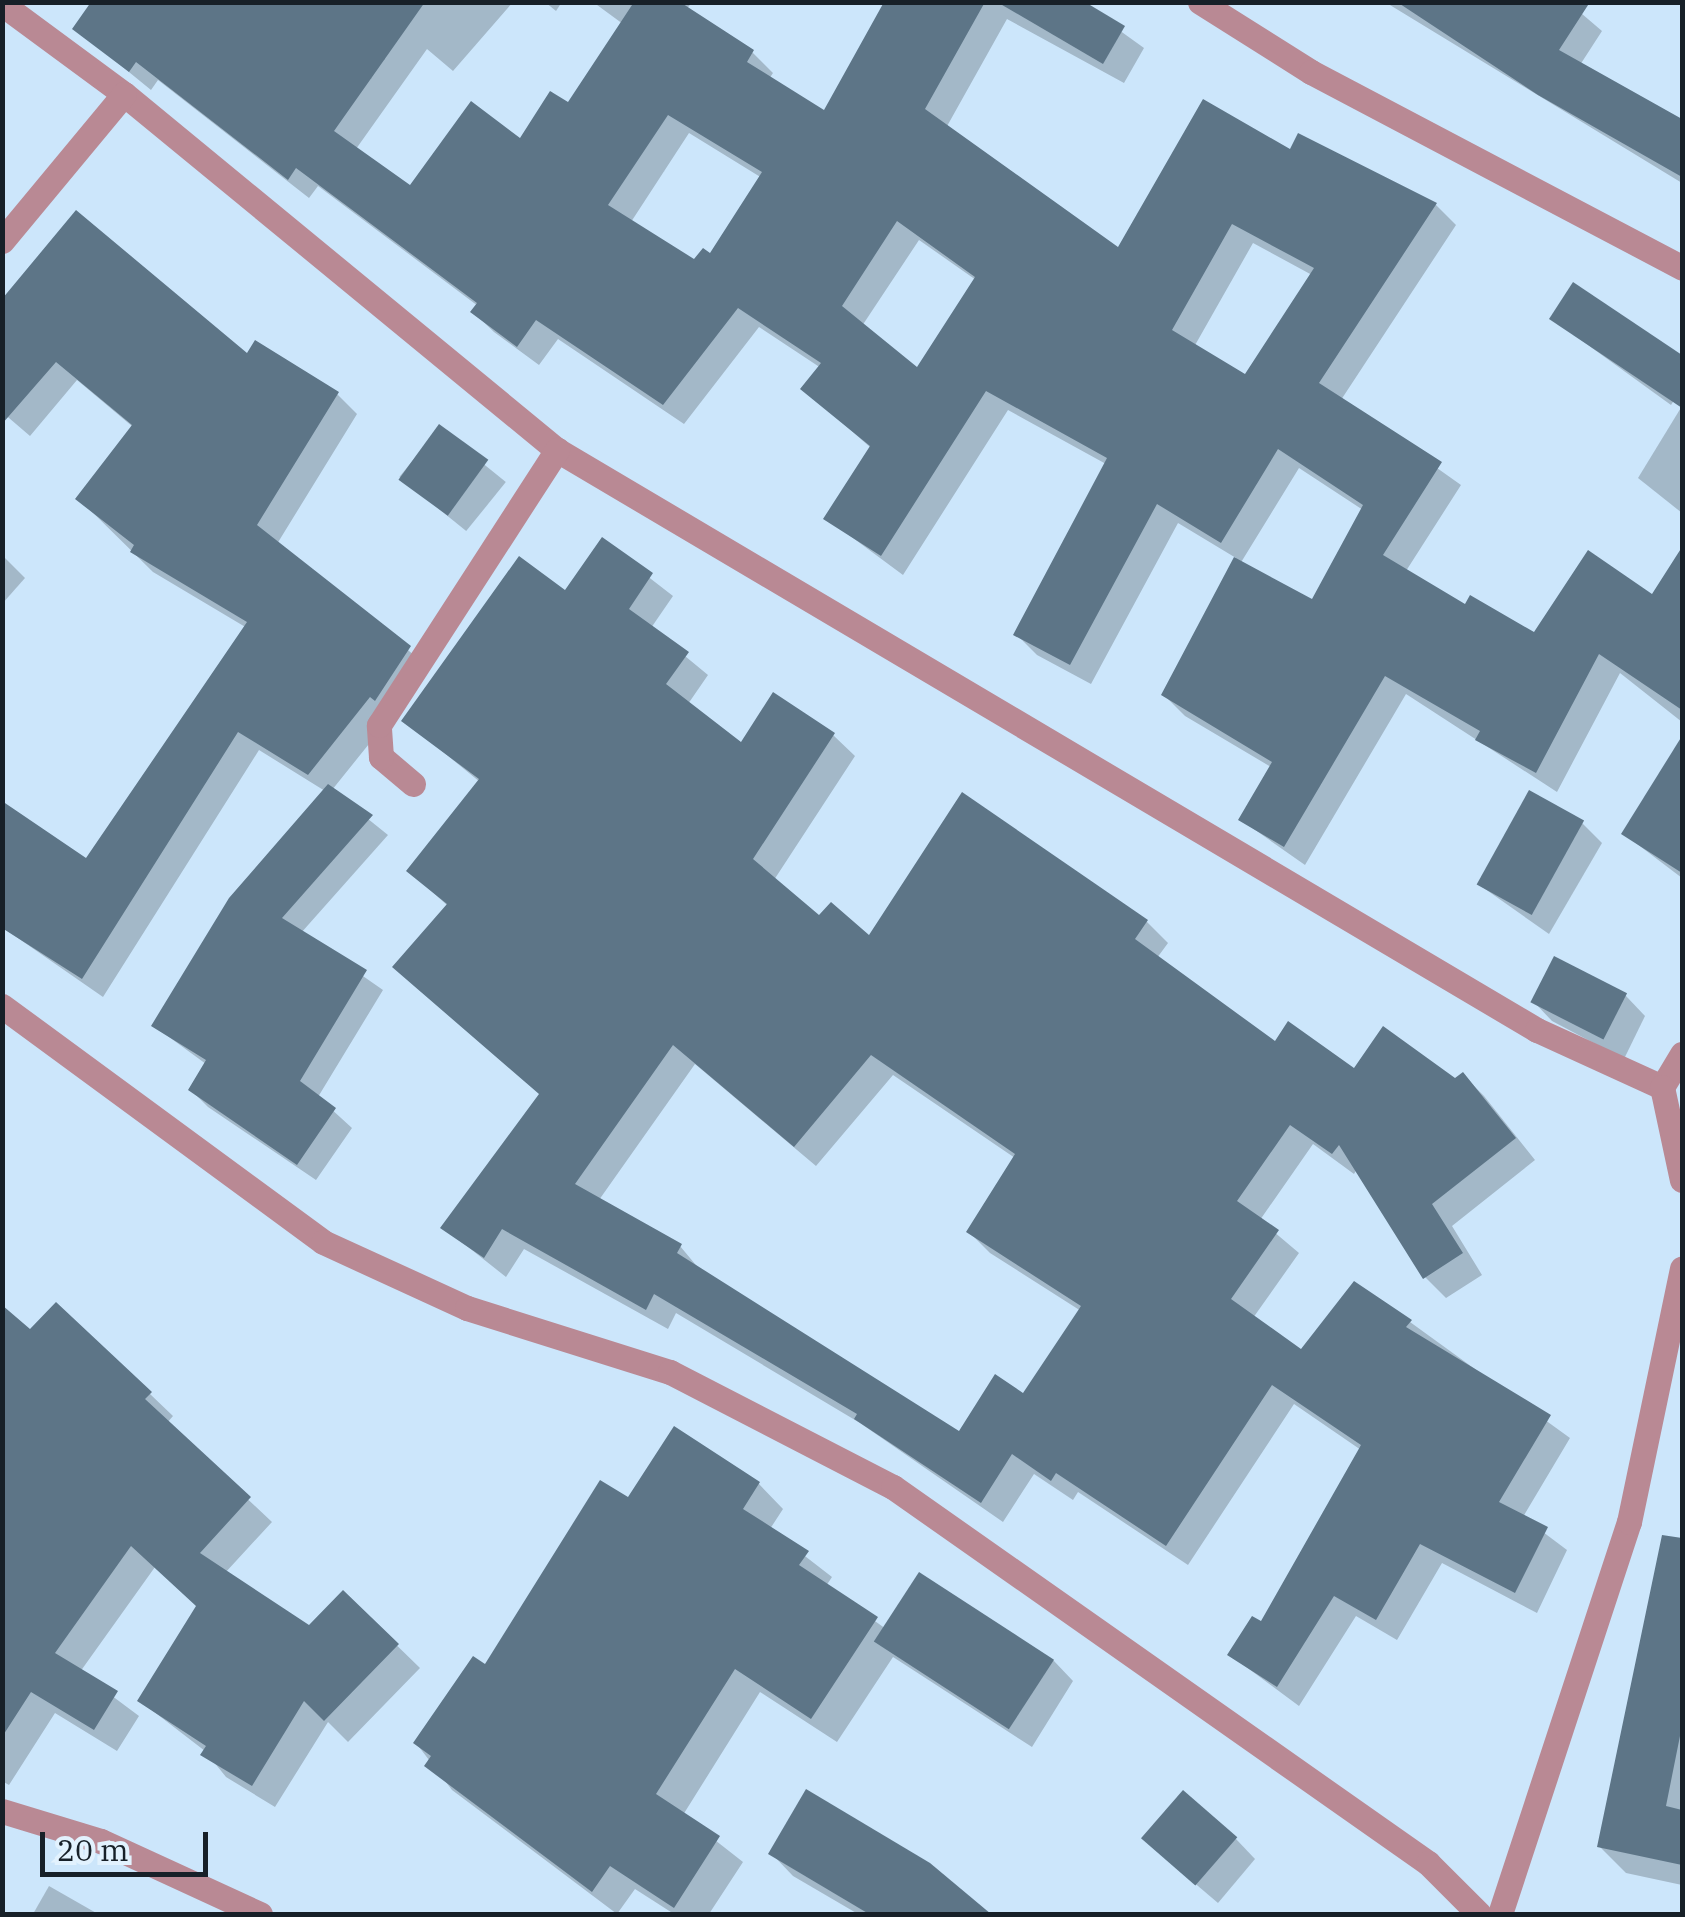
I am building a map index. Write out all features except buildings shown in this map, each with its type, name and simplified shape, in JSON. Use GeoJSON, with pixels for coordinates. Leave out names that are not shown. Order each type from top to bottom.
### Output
{"type":"FeatureCollection","features":[{"type":"Feature","properties":{"kind":"street"},"geometry":{"type":"LineString","coordinates":[[1200,2],[1310,72],[1682,268]]}},
{"type":"Feature","properties":{"kind":"street"},"geometry":{"type":"LineString","coordinates":[[2,4],[124,94],[557,450],[1537,1030],[1662,1088]]}},
{"type":"Feature","properties":{"kind":"street"},"geometry":{"type":"LineString","coordinates":[[2,241],[124,94]]}},
{"type":"Feature","properties":{"kind":"street"},"geometry":{"type":"LineString","coordinates":[[413,784],[381,756],[378,725],[557,450]]}},
{"type":"Feature","properties":{"kind":"street"},"geometry":{"type":"LineString","coordinates":[[2,1006],[323,1242],[466,1308],[670,1372],[893,1487],[1428,1863],[1478,1914]]}},
{"type":"Feature","properties":{"kind":"street"},"geometry":{"type":"LineString","coordinates":[[1682,1054],[1662,1088],[1682,1180]]}},
{"type":"Feature","properties":{"kind":"street"},"geometry":{"type":"LineString","coordinates":[[1500,1914],[1629,1522],[1682,1268]]}},
{"type":"Feature","properties":{"kind":"street"},"geometry":{"type":"LineString","coordinates":[[2,1812],[100,1841],[260,1914]]}}]}
